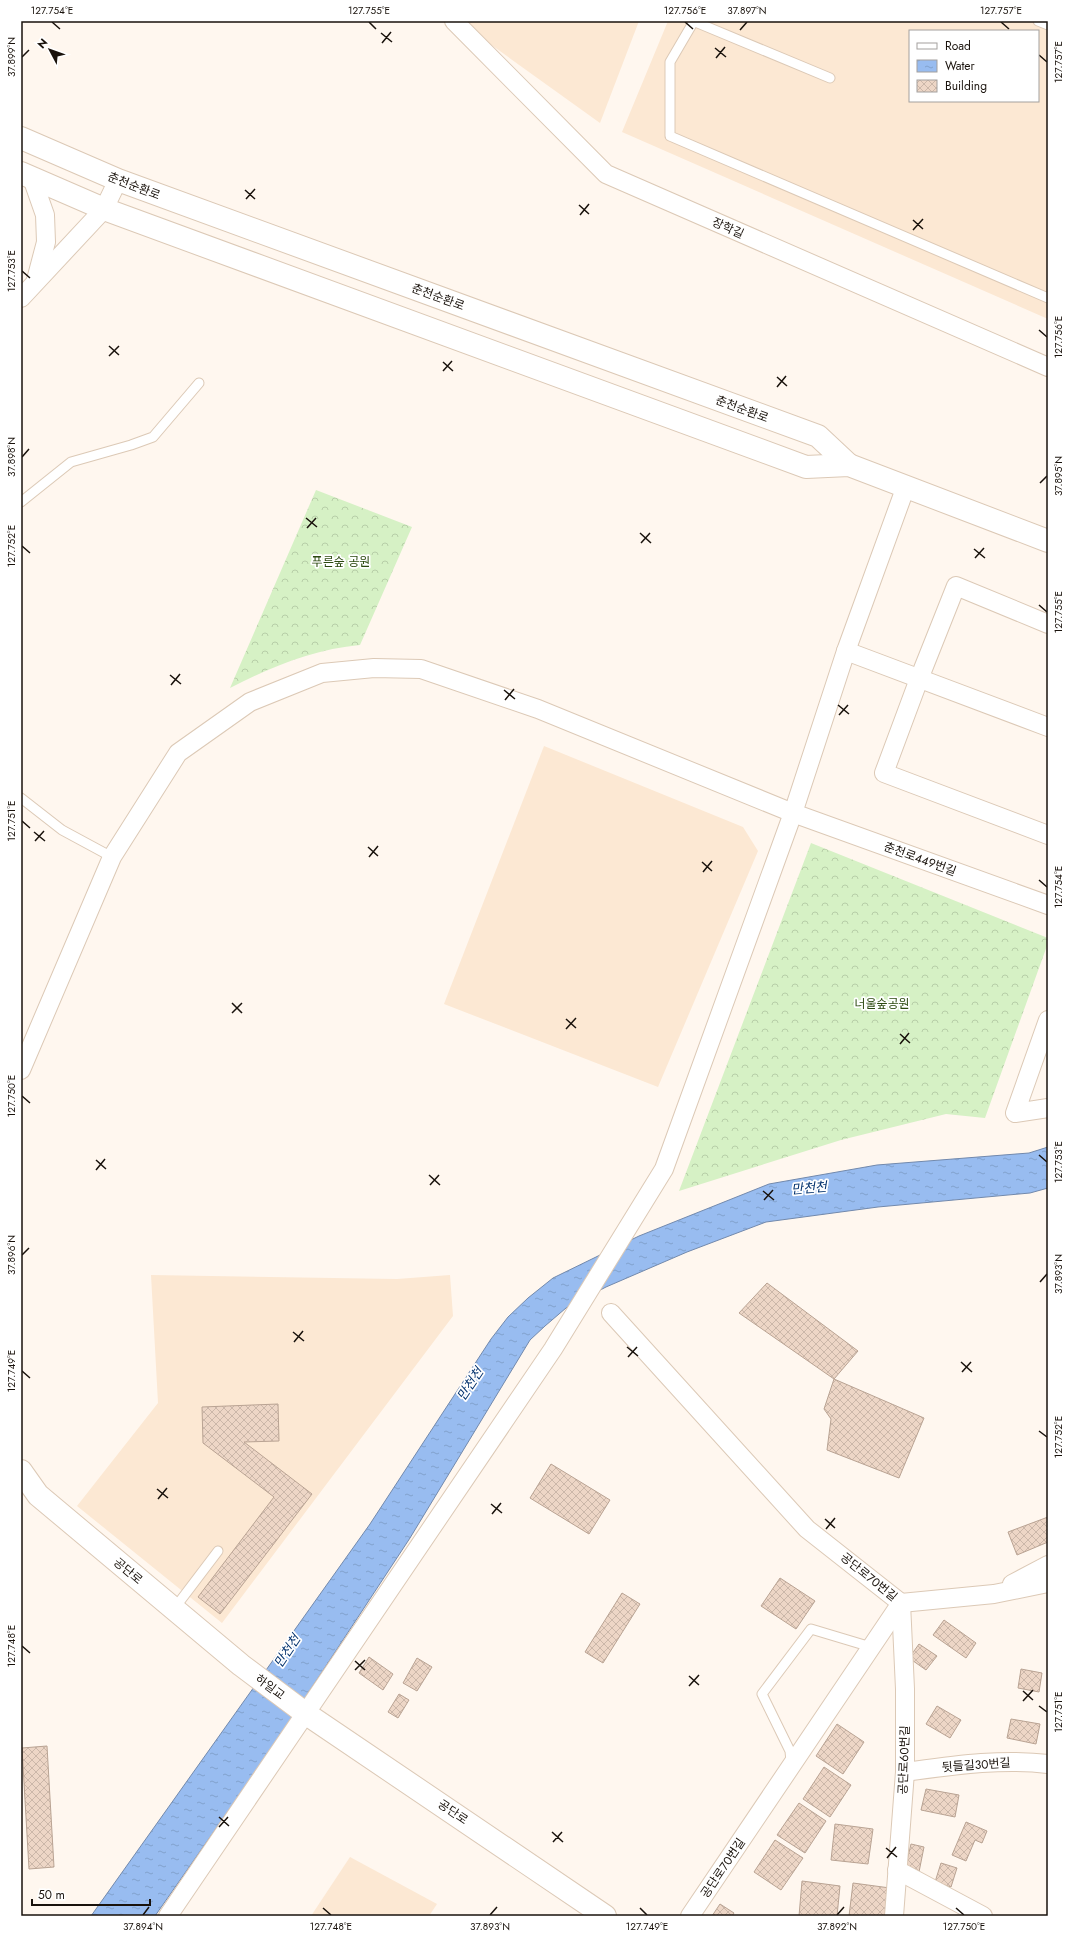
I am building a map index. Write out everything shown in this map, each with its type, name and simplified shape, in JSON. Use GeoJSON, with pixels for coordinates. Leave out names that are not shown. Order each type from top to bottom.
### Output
{"type":"FeatureCollection","features":[{"type":"Feature","properties":{"kind":"street","name":"장학길"},"geometry":{"type":"LineString","coordinates":[[454,21],[606,174],[1048,367]]}},
{"type":"Feature","properties":{"kind":"street","name":"춘천순환로"},"geometry":{"type":"LineString","coordinates":[[21,138],[118,180],[818,436],[849,465],[1048,540]]}},
{"type":"Feature","properties":{"kind":"street","name":"춘천순환로"},"geometry":{"type":"LineString","coordinates":[[27,176],[104,209],[806,467],[849,465]]}},
{"type":"Feature","properties":{"kind":"street"},"geometry":{"type":"LineString","coordinates":[[27,176],[45,215],[46,242],[36,281]]}},
{"type":"Feature","properties":{"kind":"street"},"geometry":{"type":"LineString","coordinates":[[21,298],[104,209],[118,180]]}},
{"type":"Feature","properties":{"kind":"street"},"geometry":{"type":"LineString","coordinates":[[168,1916],[303,1711],[553,1349],[652,1191],[664,1169],[793,813],[846,651],[906,486]]}},
{"type":"Feature","properties":{"kind":"street"},"geometry":{"type":"LineString","coordinates":[[1048,624],[956,586],[918,679],[884,773],[1048,835]]}},
{"type":"Feature","properties":{"kind":"street"},"geometry":{"type":"LineString","coordinates":[[846,651],[1048,727]]}},
{"type":"Feature","properties":{"kind":"street","name":"춘천로449번길"},"geometry":{"type":"LineString","coordinates":[[21,1070],[112,857],[178,753],[250,702],[322,673],[374,668],[421,670],[538,709],[793,813],[1048,905]]}},
{"type":"Feature","properties":{"kind":"street"},"geometry":{"type":"LineString","coordinates":[[1048,1020],[1015,1113],[1048,1108]]}},
{"type":"Feature","properties":{"kind":"street","name":"공단로70번길"},"geometry":{"type":"LineString","coordinates":[[611,1313],[807,1528],[901,1603],[690,1916]]}},
{"type":"Feature","properties":{"kind":"street","name":"공단로"},"geometry":{"type":"LineString","coordinates":[[21,1471],[38,1495],[240,1665]]}},
{"type":"Feature","properties":{"kind":"street"},"geometry":{"type":"LineString","coordinates":[[994,1594],[1048,1565]]}},
{"type":"Feature","properties":{"kind":"street"},"geometry":{"type":"LineString","coordinates":[[901,1603],[994,1594],[1048,1583]]}},
{"type":"Feature","properties":{"kind":"street","name":"공단로60번길"},"geometry":{"type":"LineString","coordinates":[[894,1916],[905,1772],[905,1689],[901,1603]]}},
{"type":"Feature","properties":{"kind":"street","name":"하일교"},"geometry":{"type":"LineString","coordinates":[[240,1665],[303,1711]]}},
{"type":"Feature","properties":{"kind":"street","name":"공단로"},"geometry":{"type":"LineString","coordinates":[[303,1711],[605,1916]]}},
{"type":"Feature","properties":{"kind":"street","name":"뒷들길30번길"},"geometry":{"type":"LineString","coordinates":[[905,1772],[957,1766],[1032,1762],[1048,1764]]}},
{"type":"Feature","properties":{"kind":"street"},"geometry":{"type":"LineString","coordinates":[[897,1870],[982,1916]]}},
{"type":"Feature","properties":{"kind":"lane"},"geometry":{"type":"LineString","coordinates":[[830,78],[694,21],[670,62],[670,136],[1048,298]]}},
{"type":"Feature","properties":{"kind":"lane"},"geometry":{"type":"LineString","coordinates":[[1038,21],[1048,25]]}},
{"type":"Feature","properties":{"kind":"lane"},"geometry":{"type":"LineString","coordinates":[[21,502],[71,462],[131,445],[153,437],[199,383]]}},
{"type":"Feature","properties":{"kind":"lane"},"geometry":{"type":"LineString","coordinates":[[21,798],[62,830],[112,857]]}},
{"type":"Feature","properties":{"kind":"lane"},"geometry":{"type":"LineString","coordinates":[[174,1609],[218,1551]]}},
{"type":"Feature","properties":{"kind":"lane"},"geometry":{"type":"LineString","coordinates":[[791,1766],[790,1751],[762,1694],[811,1629],[871,1647]]}},
{"type":"Feature","properties":{"kind":"shaded area"},"geometry":{"type":"Polygon","coordinates":[[[458,21],[639,21],[600,123],[458,21]]]}},
{"type":"Feature","properties":{"kind":"shaded area"},"geometry":{"type":"Polygon","coordinates":[[[668,21],[1048,21],[1048,319],[622,132],[668,21]]]}},
{"type":"Feature","properties":{"kind":"shaded area"},"geometry":{"type":"Polygon","coordinates":[[[544,746],[743,827],[758,851],[658,1087],[444,1004],[544,746]]]}},
{"type":"Feature","properties":{"kind":"shaded area"},"geometry":{"type":"Polygon","coordinates":[[[151,1275],[397,1279],[450,1275],[453,1316],[222,1623],[77,1506],[158,1403],[151,1275]]]}},
{"type":"Feature","properties":{"kind":"shaded area"},"geometry":{"type":"Polygon","coordinates":[[[350,1857],[437,1904],[429,1916],[311,1916],[350,1857]]]}},
{"type":"Feature","properties":{"kind":"green space","name":"푸른숲 공원"},"geometry":{"type":"Polygon","coordinates":[[[316,490],[412,527],[360,645],[326,650],[293,660],[230,688],[316,490]]]}},
{"type":"Feature","properties":{"kind":"green space","name":"너울숲공원"},"geometry":{"type":"Polygon","coordinates":[[[811,843],[1048,938],[1048,943],[985,1118],[946,1114],[841,1140],[679,1191],[811,843]]]}},
{"type":"Feature","properties":{"kind":"water","name":"만천천"},"geometry":{"type":"Polygon","coordinates":[[[1048,1147],[1048,1188],[1030,1193],[878,1207],[766,1222],[687,1252],[606,1287],[566,1308],[530,1340],[410,1538],[270,1751],[155,1916],[91,1916],[370,1524],[491,1339],[508,1317],[528,1298],[553,1278],[639,1236],[769,1184],[877,1165],[1029,1153],[1048,1147]]]}},
{"type":"Feature","properties":{"kind":"building"},"geometry":{"type":"Polygon","coordinates":[[[767,1283],[858,1351],[834,1379],[739,1313],[767,1283]]]}},
{"type":"Feature","properties":{"kind":"building"},"geometry":{"type":"Polygon","coordinates":[[[834,1379],[924,1418],[899,1478],[827,1450],[831,1419],[824,1409],[834,1379]]]}},
{"type":"Feature","properties":{"kind":"building"},"geometry":{"type":"Polygon","coordinates":[[[278,1404],[279,1441],[244,1442],[312,1494],[220,1614],[198,1597],[274,1497],[203,1443],[202,1407],[278,1404]]]}},
{"type":"Feature","properties":{"kind":"building"},"geometry":{"type":"Polygon","coordinates":[[[551,1464],[610,1500],[589,1534],[530,1498],[551,1464]]]}},
{"type":"Feature","properties":{"kind":"building"},"geometry":{"type":"Polygon","coordinates":[[[1048,1517],[1048,1542],[1017,1555],[1008,1532],[1048,1517]]]}},
{"type":"Feature","properties":{"kind":"building"},"geometry":{"type":"Polygon","coordinates":[[[780,1578],[815,1601],[796,1629],[761,1606],[780,1578]]]}},
{"type":"Feature","properties":{"kind":"building"},"geometry":{"type":"Polygon","coordinates":[[[622,1593],[640,1604],[603,1663],[585,1652],[622,1593]]]}},
{"type":"Feature","properties":{"kind":"building"},"geometry":{"type":"Polygon","coordinates":[[[944,1620],[976,1643],[966,1658],[933,1635],[944,1620]]]}},
{"type":"Feature","properties":{"kind":"building"},"geometry":{"type":"Polygon","coordinates":[[[919,1644],[937,1656],[926,1670],[909,1658],[919,1644]]]}},
{"type":"Feature","properties":{"kind":"building"},"geometry":{"type":"Polygon","coordinates":[[[369,1657],[393,1674],[383,1690],[359,1673],[369,1657]]]}},
{"type":"Feature","properties":{"kind":"building"},"geometry":{"type":"Polygon","coordinates":[[[417,1658],[432,1667],[417,1691],[403,1683],[417,1658]]]}},
{"type":"Feature","properties":{"kind":"building"},"geometry":{"type":"Polygon","coordinates":[[[1021,1669],[1042,1673],[1039,1692],[1018,1688],[1021,1669]]]}},
{"type":"Feature","properties":{"kind":"building"},"geometry":{"type":"Polygon","coordinates":[[[399,1694],[409,1700],[398,1718],[388,1712],[399,1694]]]}},
{"type":"Feature","properties":{"kind":"building"},"geometry":{"type":"Polygon","coordinates":[[[937,1706],[961,1720],[950,1738],[926,1724],[937,1706]]]}},
{"type":"Feature","properties":{"kind":"building"},"geometry":{"type":"Polygon","coordinates":[[[1011,1719],[1040,1724],[1036,1744],[1007,1738],[1011,1719]]]}},
{"type":"Feature","properties":{"kind":"building"},"geometry":{"type":"Polygon","coordinates":[[[837,1724],[864,1742],[843,1774],[816,1756],[837,1724]]]}},
{"type":"Feature","properties":{"kind":"building"},"geometry":{"type":"Polygon","coordinates":[[[47,1746],[54,1867],[29,1869],[22,1748],[47,1746]]]}},
{"type":"Feature","properties":{"kind":"building"},"geometry":{"type":"Polygon","coordinates":[[[824,1767],[851,1785],[830,1817],[803,1799],[824,1767]]]}},
{"type":"Feature","properties":{"kind":"building"},"geometry":{"type":"Polygon","coordinates":[[[926,1789],[959,1795],[955,1817],[921,1810],[926,1789]]]}},
{"type":"Feature","properties":{"kind":"building"},"geometry":{"type":"Polygon","coordinates":[[[799,1803],[826,1821],[805,1853],[777,1835],[799,1803]]]}},
{"type":"Feature","properties":{"kind":"building"},"geometry":{"type":"Polygon","coordinates":[[[966,1822],[987,1831],[982,1843],[975,1840],[966,1861],[952,1855],[966,1822]]]}},
{"type":"Feature","properties":{"kind":"building"},"geometry":{"type":"Polygon","coordinates":[[[835,1824],[873,1829],[868,1864],[831,1860],[835,1824]]]}},
{"type":"Feature","properties":{"kind":"building"},"geometry":{"type":"Polygon","coordinates":[[[775,1840],[803,1858],[781,1890],[754,1872],[775,1840]]]}},
{"type":"Feature","properties":{"kind":"building"},"geometry":{"type":"Polygon","coordinates":[[[911,1844],[924,1847],[919,1872],[905,1869],[911,1844]]]}},
{"type":"Feature","properties":{"kind":"building"},"geometry":{"type":"Polygon","coordinates":[[[941,1863],[957,1868],[951,1887],[935,1882],[941,1863]]]}},
{"type":"Feature","properties":{"kind":"building"},"geometry":{"type":"Polygon","coordinates":[[[802,1881],[840,1886],[837,1916],[799,1916],[802,1881]]]}},
{"type":"Feature","properties":{"kind":"building"},"geometry":{"type":"Polygon","coordinates":[[[853,1883],[890,1888],[887,1916],[849,1916],[853,1883]]]}},
{"type":"Feature","properties":{"kind":"building"},"geometry":{"type":"Polygon","coordinates":[[[720,1904],[734,1913],[732,1916],[712,1916],[720,1904]]]}}]}
